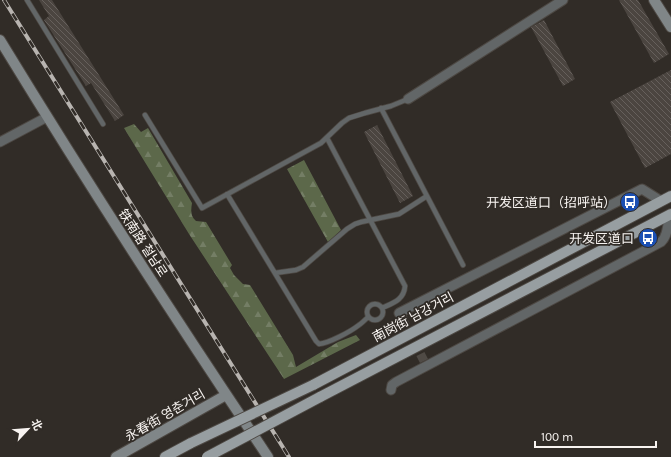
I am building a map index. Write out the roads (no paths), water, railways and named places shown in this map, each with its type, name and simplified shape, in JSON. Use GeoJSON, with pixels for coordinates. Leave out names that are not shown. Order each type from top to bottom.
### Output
{"type":"FeatureCollection","features":[{"type":"Feature","properties":{"kind":"main road","name":"南岗街 남강거리"},"geometry":{"type":"LineString","coordinates":[[165,457],[313,384],[671,196]]}},
{"type":"Feature","properties":{"kind":"main road"},"geometry":{"type":"LineString","coordinates":[[207,457],[670,214]]}},
{"type":"Feature","properties":{"kind":"street"},"geometry":{"type":"LineString","coordinates":[[408,98],[564,0]]}},
{"type":"Feature","properties":{"kind":"street"},"geometry":{"type":"LineString","coordinates":[[654,0],[671,27]]}},
{"type":"Feature","properties":{"kind":"street","name":"铁南路 철남로"},"geometry":{"type":"LineString","coordinates":[[0,40],[47,117],[226,395],[268,457]]}},
{"type":"Feature","properties":{"kind":"street"},"geometry":{"type":"LineString","coordinates":[[0,142],[47,117]]}},
{"type":"Feature","properties":{"kind":"street"},"geometry":{"type":"LineString","coordinates":[[402,318],[399,313],[642,189],[661,201]]}},
{"type":"Feature","properties":{"kind":"street"},"geometry":{"type":"LineString","coordinates":[[391,390],[392,385],[425,363],[661,242],[666,234],[670,214]]}},
{"type":"Feature","properties":{"kind":"street","name":"永春街 영춘거리"},"geometry":{"type":"LineString","coordinates":[[116,457],[226,395]]}},
{"type":"Feature","properties":{"kind":"lane"},"geometry":{"type":"LineString","coordinates":[[27,0],[103,124]]}},
{"type":"Feature","properties":{"kind":"lane"},"geometry":{"type":"LineString","coordinates":[[145,115],[202,208],[321,143],[349,118],[391,106],[408,98]]}},
{"type":"Feature","properties":{"kind":"lane"},"geometry":{"type":"LineString","coordinates":[[381,108],[463,265]]}},
{"type":"Feature","properties":{"kind":"lane"},"geometry":{"type":"LineString","coordinates":[[326,138],[405,286],[402,296],[398,300],[382,308]]}},
{"type":"Feature","properties":{"kind":"lane"},"geometry":{"type":"LineString","coordinates":[[227,194],[319,344],[324,344],[350,332],[360,325],[368,316]]}},
{"type":"Feature","properties":{"kind":"lane"},"geometry":{"type":"LineString","coordinates":[[275,273],[296,270],[303,267],[347,229],[355,224],[399,214],[427,196]]}},
{"type":"Feature","properties":{"kind":"lane"},"geometry":{"type":"LineString","coordinates":[[372,304],[377,304],[382,308],[383,313],[379,320],[372,320],[368,316],[368,308],[372,304]]}},
{"type":"Feature","properties":{"kind":"tunnel"},"geometry":{"type":"LineString","coordinates":[[402,318],[424,361]]}},
{"type":"Feature","properties":{"kind":"railway"},"geometry":{"type":"LineString","coordinates":[[4,0],[289,457]]}},
{"type":"Feature","properties":{"kind":"place","name":"开发区道口（招呼站）"},"geometry":{"type":"Point","coordinates":[630,202]}},
{"type":"Feature","properties":{"kind":"place","name":"开发区道口"},"geometry":{"type":"Point","coordinates":[648,238]}}]}
